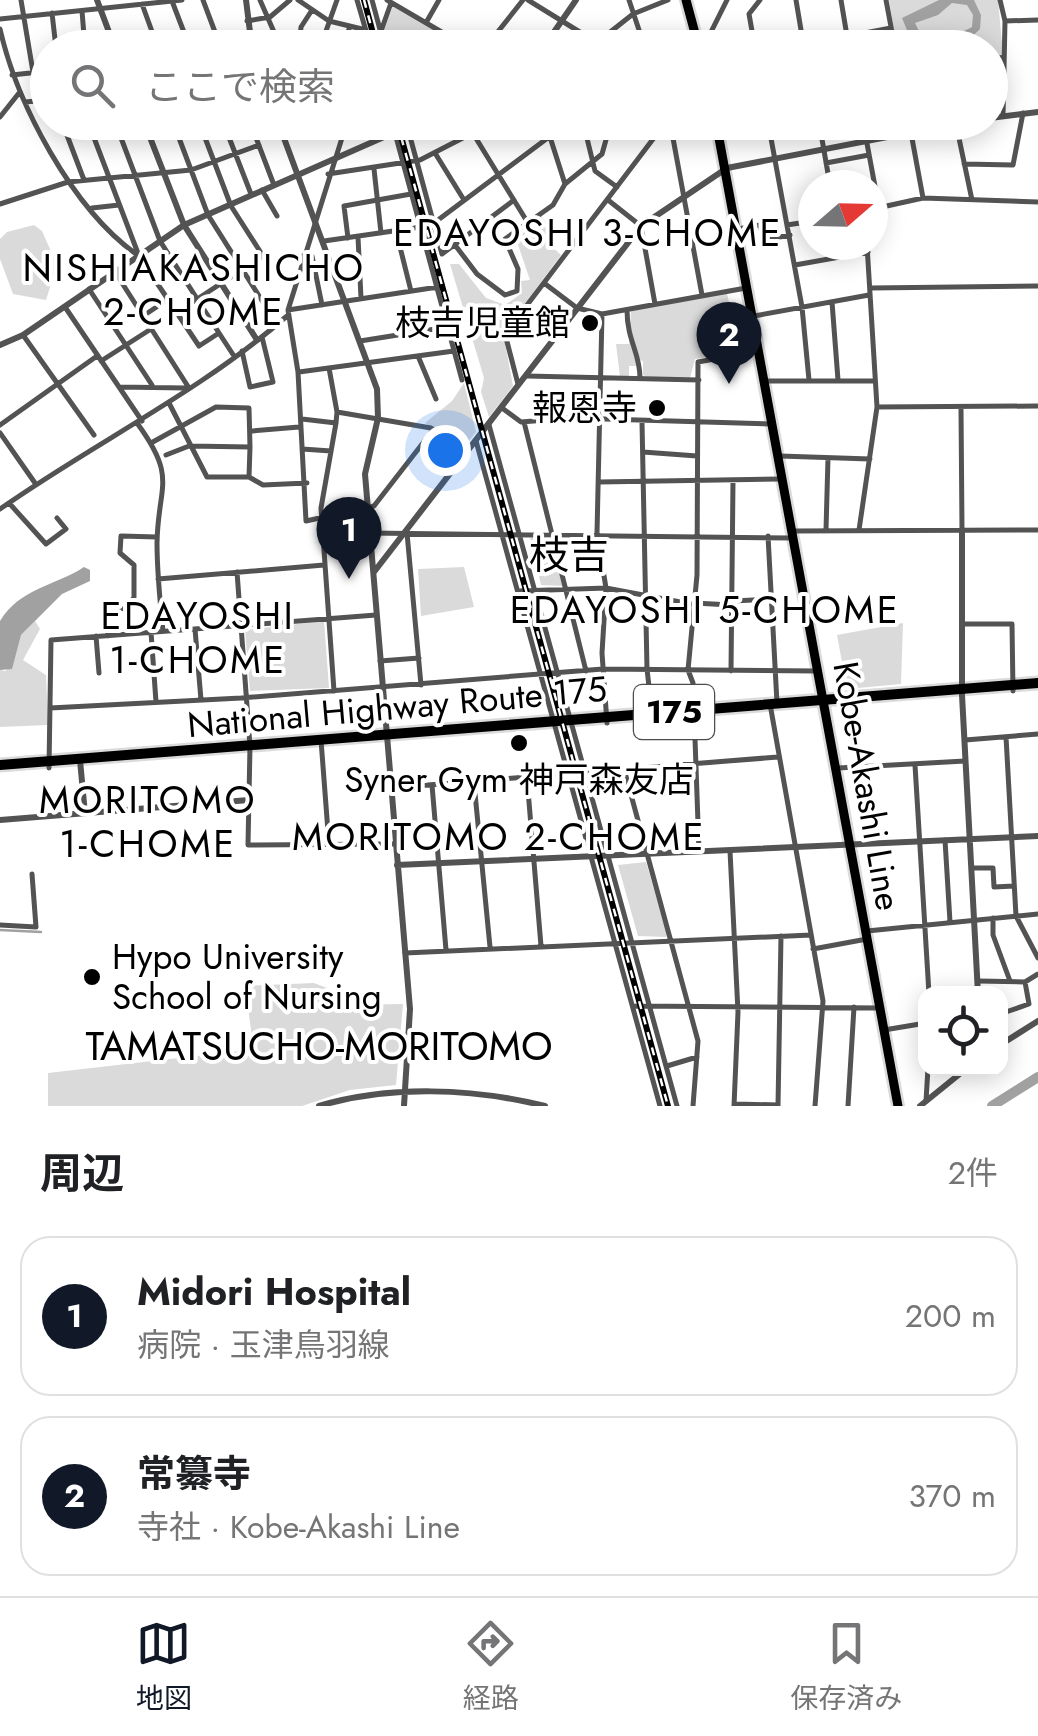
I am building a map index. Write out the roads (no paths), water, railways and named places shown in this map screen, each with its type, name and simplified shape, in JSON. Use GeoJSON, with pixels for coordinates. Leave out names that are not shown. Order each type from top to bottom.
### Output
{"type":"FeatureCollection","features":[{"type":"Feature","properties":{"kind":"highway","name":"National Highway Route 175"},"geometry":{"type":"LineString","coordinates":[[0,768],[1038,686]]}},
{"type":"Feature","properties":{"kind":"highway","name":"National Highway Route 175"},"geometry":{"type":"LineString","coordinates":[[606,720],[693,714]]}},
{"type":"Feature","properties":{"kind":"main road"},"geometry":{"type":"LineString","coordinates":[[686,0],[693,30]]}},
{"type":"Feature","properties":{"kind":"main road","name":"Kobe-Akashi Line"},"geometry":{"type":"LineString","coordinates":[[720,140],[898,1106]]}},
{"type":"Feature","properties":{"kind":"street"},"geometry":{"type":"LineString","coordinates":[[21,0],[30,48]]}},
{"type":"Feature","properties":{"kind":"street"},"geometry":{"type":"LineString","coordinates":[[46,0],[53,30]]}},
{"type":"Feature","properties":{"kind":"street"},"geometry":{"type":"LineString","coordinates":[[0,19],[82,10],[98,4],[182,0]]}},
{"type":"Feature","properties":{"kind":"street"},"geometry":{"type":"LineString","coordinates":[[203,0],[214,30]]}},
{"type":"Feature","properties":{"kind":"street"},"geometry":{"type":"LineString","coordinates":[[246,0],[249,30]]}},
{"type":"Feature","properties":{"kind":"street"},"geometry":{"type":"LineString","coordinates":[[260,0],[275,30]]}},
{"type":"Feature","properties":{"kind":"street"},"geometry":{"type":"LineString","coordinates":[[248,20],[270,17],[294,0],[329,21],[366,30]]}},
{"type":"Feature","properties":{"kind":"street"},"geometry":{"type":"LineString","coordinates":[[326,30],[337,0]]}},
{"type":"Feature","properties":{"kind":"street"},"geometry":{"type":"LineString","coordinates":[[357,0],[366,30]]}},
{"type":"Feature","properties":{"kind":"street"},"geometry":{"type":"LineString","coordinates":[[372,0],[380,30]]}},
{"type":"Feature","properties":{"kind":"street"},"geometry":{"type":"LineString","coordinates":[[427,22],[438,0]]}},
{"type":"Feature","properties":{"kind":"street"},"geometry":{"type":"LineString","coordinates":[[499,30],[525,0],[576,30]]}},
{"type":"Feature","properties":{"kind":"street"},"geometry":{"type":"LineString","coordinates":[[557,30],[576,0]]}},
{"type":"Feature","properties":{"kind":"street"},"geometry":{"type":"LineString","coordinates":[[629,0],[639,30]]}},
{"type":"Feature","properties":{"kind":"street"},"geometry":{"type":"LineString","coordinates":[[612,30],[634,14],[668,0]]}},
{"type":"Feature","properties":{"kind":"street"},"geometry":{"type":"LineString","coordinates":[[713,30],[727,0]]}},
{"type":"Feature","properties":{"kind":"street"},"geometry":{"type":"LineString","coordinates":[[752,30],[749,14],[760,0]]}},
{"type":"Feature","properties":{"kind":"street"},"geometry":{"type":"LineString","coordinates":[[796,0],[801,30]]}},
{"type":"Feature","properties":{"kind":"street"},"geometry":{"type":"LineString","coordinates":[[841,0],[846,30]]}},
{"type":"Feature","properties":{"kind":"street"},"geometry":{"type":"LineString","coordinates":[[880,30],[891,28],[886,0]]}},
{"type":"Feature","properties":{"kind":"street"},"geometry":{"type":"LineString","coordinates":[[1000,0],[1004,30]]}},
{"type":"Feature","properties":{"kind":"street"},"geometry":{"type":"LineString","coordinates":[[172,1],[183,30]]}},
{"type":"Feature","properties":{"kind":"street"},"geometry":{"type":"LineString","coordinates":[[381,30],[390,1],[440,30]]}},
{"type":"Feature","properties":{"kind":"street"},"geometry":{"type":"LineString","coordinates":[[98,4],[108,30]]}},
{"type":"Feature","properties":{"kind":"street"},"geometry":{"type":"LineString","coordinates":[[142,4],[151,30]]}},
{"type":"Feature","properties":{"kind":"street"},"geometry":{"type":"LineString","coordinates":[[82,10],[84,30]]}},
{"type":"Feature","properties":{"kind":"street"},"geometry":{"type":"LineString","coordinates":[[301,30],[312,10]]}},
{"type":"Feature","properties":{"kind":"street"},"geometry":{"type":"LineString","coordinates":[[1004,20],[1038,20]]}},
{"type":"Feature","properties":{"kind":"street"},"geometry":{"type":"LineString","coordinates":[[349,30],[350,26]]}},
{"type":"Feature","properties":{"kind":"street"},"geometry":{"type":"LineString","coordinates":[[0,29],[12,76],[30,112]]}},
{"type":"Feature","properties":{"kind":"street"},"geometry":{"type":"LineString","coordinates":[[12,76],[30,73]]}},
{"type":"Feature","properties":{"kind":"street"},"geometry":{"type":"LineString","coordinates":[[0,118],[20,94]]}},
{"type":"Feature","properties":{"kind":"street"},"geometry":{"type":"LineString","coordinates":[[24,102],[30,102]]}},
{"type":"Feature","properties":{"kind":"street"},"geometry":{"type":"LineString","coordinates":[[1008,115],[1038,112]]}},
{"type":"Feature","properties":{"kind":"street"},"geometry":{"type":"LineString","coordinates":[[964,164],[1014,165],[1023,113]]}},
{"type":"Feature","properties":{"kind":"street"},"geometry":{"type":"LineString","coordinates":[[47,140],[92,208],[139,256]]}},
{"type":"Feature","properties":{"kind":"street"},"geometry":{"type":"LineString","coordinates":[[69,140],[85,181]]}},
{"type":"Feature","properties":{"kind":"street"},"geometry":{"type":"LineString","coordinates":[[95,140],[139,256],[167,300],[199,346],[219,333]]}},
{"type":"Feature","properties":{"kind":"street"},"geometry":{"type":"LineString","coordinates":[[122,140],[160,241],[234,356]]}},
{"type":"Feature","properties":{"kind":"street"},"geometry":{"type":"LineString","coordinates":[[151,140],[184,225],[259,338],[273,382],[250,386],[242,350]]}},
{"type":"Feature","properties":{"kind":"street"},"geometry":{"type":"LineString","coordinates":[[179,140],[208,215],[266,307]]}},
{"type":"Feature","properties":{"kind":"street"},"geometry":{"type":"LineString","coordinates":[[176,312],[263,256],[231,206],[205,140]]}},
{"type":"Feature","properties":{"kind":"street"},"geometry":{"type":"LineString","coordinates":[[231,140],[252,195]]}},
{"type":"Feature","properties":{"kind":"street"},"geometry":{"type":"LineString","coordinates":[[257,140],[274,185]]}},
{"type":"Feature","properties":{"kind":"street"},"geometry":{"type":"LineString","coordinates":[[285,140],[377,389],[378,418],[364,474],[410,1024],[404,1106]]}},
{"type":"Feature","properties":{"kind":"street"},"geometry":{"type":"LineString","coordinates":[[339,140],[288,313],[298,372],[306,520],[368,510],[433,430]]}},
{"type":"Feature","properties":{"kind":"street"},"geometry":{"type":"LineString","coordinates":[[0,345],[65,307],[184,225],[376,140]]}},
{"type":"Feature","properties":{"kind":"street"},"geometry":{"type":"LineString","coordinates":[[396,140],[462,380]]}},
{"type":"Feature","properties":{"kind":"street"},"geometry":{"type":"LineString","coordinates":[[411,140],[442,254],[514,200]]}},
{"type":"Feature","properties":{"kind":"street"},"geometry":{"type":"LineString","coordinates":[[328,174],[403,165],[463,140]]}},
{"type":"Feature","properties":{"kind":"street"},"geometry":{"type":"LineString","coordinates":[[477,140],[528,223]]}},
{"type":"Feature","properties":{"kind":"street"},"geometry":{"type":"LineString","coordinates":[[434,223],[545,140]]}},
{"type":"Feature","properties":{"kind":"street"},"geometry":{"type":"LineString","coordinates":[[551,140],[566,184]]}},
{"type":"Feature","properties":{"kind":"street"},"geometry":{"type":"LineString","coordinates":[[587,140],[592,162],[618,188]]}},
{"type":"Feature","properties":{"kind":"street"},"geometry":{"type":"LineString","coordinates":[[455,245],[477,274],[505,295],[517,291],[518,269],[505,239],[553,206],[566,184],[602,154],[606,140]]}},
{"type":"Feature","properties":{"kind":"street"},"geometry":{"type":"LineString","coordinates":[[518,384],[506,334],[654,140]]}},
{"type":"Feature","properties":{"kind":"street"},"geometry":{"type":"LineString","coordinates":[[672,140],[702,295]]}},
{"type":"Feature","properties":{"kind":"street"},"geometry":{"type":"LineString","coordinates":[[771,140],[802,307],[809,380]]}},
{"type":"Feature","properties":{"kind":"street"},"geometry":{"type":"LineString","coordinates":[[822,140],[827,170]]}},
{"type":"Feature","properties":{"kind":"street"},"geometry":{"type":"LineString","coordinates":[[373,573],[641,226],[727,168],[866,140],[871,170]]}},
{"type":"Feature","properties":{"kind":"street"},"geometry":{"type":"LineString","coordinates":[[912,140],[922,198]]}},
{"type":"Feature","properties":{"kind":"street"},"geometry":{"type":"LineString","coordinates":[[959,140],[972,200]]}},
{"type":"Feature","properties":{"kind":"street"},"geometry":{"type":"LineString","coordinates":[[0,204],[73,183],[190,170],[259,145]]}},
{"type":"Feature","properties":{"kind":"street"},"geometry":{"type":"LineString","coordinates":[[435,153],[464,200]]}},
{"type":"Feature","properties":{"kind":"street"},"geometry":{"type":"LineString","coordinates":[[826,163],[869,155]]}},
{"type":"Feature","properties":{"kind":"street"},"geometry":{"type":"LineString","coordinates":[[374,170],[381,234]]}},
{"type":"Feature","properties":{"kind":"street"},"geometry":{"type":"LineString","coordinates":[[262,190],[277,216]]}},
{"type":"Feature","properties":{"kind":"street"},"geometry":{"type":"LineString","coordinates":[[348,238],[344,206],[411,194]]}},
{"type":"Feature","properties":{"kind":"street"},"geometry":{"type":"LineString","coordinates":[[888,205],[922,198],[1038,202]]}},
{"type":"Feature","properties":{"kind":"street"},"geometry":{"type":"LineString","coordinates":[[608,200],[641,226],[655,304]]}},
{"type":"Feature","properties":{"kind":"street"},"geometry":{"type":"LineString","coordinates":[[92,208],[119,204]]}},
{"type":"Feature","properties":{"kind":"street"},"geometry":{"type":"LineString","coordinates":[[787,225],[798,223]]}},
{"type":"Feature","properties":{"kind":"street"},"geometry":{"type":"LineString","coordinates":[[738,229],[760,225],[764,240],[790,235]]}},
{"type":"Feature","properties":{"kind":"street"},"geometry":{"type":"LineString","coordinates":[[324,241],[421,227]]}},
{"type":"Feature","properties":{"kind":"street"},"geometry":{"type":"LineString","coordinates":[[396,232],[410,292]]}},
{"type":"Feature","properties":{"kind":"street"},"geometry":{"type":"LineString","coordinates":[[358,236],[361,299]]}},
{"type":"Feature","properties":{"kind":"street"},"geometry":{"type":"LineString","coordinates":[[304,255],[312,256],[322,305]]}},
{"type":"Feature","properties":{"kind":"street"},"geometry":{"type":"LineString","coordinates":[[795,265],[818,260]]}},
{"type":"Feature","properties":{"kind":"street"},"geometry":{"type":"LineString","coordinates":[[859,530],[877,407],[869,260]]}},
{"type":"Feature","properties":{"kind":"street"},"geometry":{"type":"LineString","coordinates":[[114,272],[189,388]]}},
{"type":"Feature","properties":{"kind":"street"},"geometry":{"type":"LineString","coordinates":[[544,283],[577,308],[602,314],[749,287]]}},
{"type":"Feature","properties":{"kind":"street"},"geometry":{"type":"LineString","coordinates":[[754,316],[870,292],[1038,286]]}},
{"type":"Feature","properties":{"kind":"street"},"geometry":{"type":"LineString","coordinates":[[0,509],[169,403],[288,313],[438,287]]}},
{"type":"Feature","properties":{"kind":"street"},"geometry":{"type":"LineString","coordinates":[[89,289],[152,385]]}},
{"type":"Feature","properties":{"kind":"street"},"geometry":{"type":"LineString","coordinates":[[143,316],[167,300]]}},
{"type":"Feature","properties":{"kind":"street"},"geometry":{"type":"LineString","coordinates":[[832,302],[838,380]]}},
{"type":"Feature","properties":{"kind":"street"},"geometry":{"type":"LineString","coordinates":[[65,307],[140,422],[166,482],[157,537],[163,631]]}},
{"type":"Feature","properties":{"kind":"street"},"geometry":{"type":"LineString","coordinates":[[627,310],[627,340],[640,361],[640,379]]}},
{"type":"Feature","properties":{"kind":"street"},"geometry":{"type":"LineString","coordinates":[[602,314],[598,534],[606,588],[606,720]]}},
{"type":"Feature","properties":{"kind":"street"},"geometry":{"type":"LineString","coordinates":[[360,341],[448,326]]}},
{"type":"Feature","properties":{"kind":"street"},"geometry":{"type":"LineString","coordinates":[[0,424],[99,358],[151,329]]}},
{"type":"Feature","properties":{"kind":"street"},"geometry":{"type":"LineString","coordinates":[[22,335],[94,436]]}},
{"type":"Feature","properties":{"kind":"street"},"geometry":{"type":"LineString","coordinates":[[298,372],[454,351]]}},
{"type":"Feature","properties":{"kind":"street"},"geometry":{"type":"LineString","coordinates":[[699,852],[693,683],[688,670],[696,535],[698,362],[761,351]]}},
{"type":"Feature","properties":{"kind":"street"},"geometry":{"type":"LineString","coordinates":[[418,356],[436,399]]}},
{"type":"Feature","properties":{"kind":"street"},"geometry":{"type":"LineString","coordinates":[[329,368],[337,412],[321,516],[334,691]]}},
{"type":"Feature","properties":{"kind":"street"},"geometry":{"type":"LineString","coordinates":[[525,376],[698,380]]}},
{"type":"Feature","properties":{"kind":"street"},"geometry":{"type":"LineString","coordinates":[[766,381],[874,381]]}},
{"type":"Feature","properties":{"kind":"street"},"geometry":{"type":"LineString","coordinates":[[118,387],[189,388]]}},
{"type":"Feature","properties":{"kind":"street"},"geometry":{"type":"LineString","coordinates":[[169,403],[207,477],[249,477],[263,484],[307,483]]}},
{"type":"Feature","properties":{"kind":"street"},"geometry":{"type":"LineString","coordinates":[[877,407],[1038,406]]}},
{"type":"Feature","properties":{"kind":"street"},"geometry":{"type":"LineString","coordinates":[[152,443],[178,424],[216,407],[249,408],[249,477]]}},
{"type":"Feature","properties":{"kind":"street"},"geometry":{"type":"LineString","coordinates":[[500,408],[524,422],[774,424]]}},
{"type":"Feature","properties":{"kind":"street"},"geometry":{"type":"LineString","coordinates":[[960,408],[962,692],[978,986]]}},
{"type":"Feature","properties":{"kind":"street"},"geometry":{"type":"LineString","coordinates":[[337,412],[433,430],[466,454]]}},
{"type":"Feature","properties":{"kind":"street"},"geometry":{"type":"LineString","coordinates":[[302,418],[336,423]]}},
{"type":"Feature","properties":{"kind":"street"},"geometry":{"type":"LineString","coordinates":[[524,422],[586,671]]}},
{"type":"Feature","properties":{"kind":"street"},"geometry":{"type":"LineString","coordinates":[[642,422],[647,669],[652,714]]}},
{"type":"Feature","properties":{"kind":"street"},"geometry":{"type":"LineString","coordinates":[[489,423],[678,1106]]}},
{"type":"Feature","properties":{"kind":"street"},"geometry":{"type":"LineString","coordinates":[[251,431],[299,427]]}},
{"type":"Feature","properties":{"kind":"street"},"geometry":{"type":"LineString","coordinates":[[0,433],[35,484]]}},
{"type":"Feature","properties":{"kind":"street"},"geometry":{"type":"LineString","coordinates":[[476,441],[660,1106]]}},
{"type":"Feature","properties":{"kind":"street"},"geometry":{"type":"LineString","coordinates":[[166,455],[188,446],[250,447]]}},
{"type":"Feature","properties":{"kind":"street"},"geometry":{"type":"LineString","coordinates":[[302,448],[331,451]]}},
{"type":"Feature","properties":{"kind":"street"},"geometry":{"type":"LineString","coordinates":[[643,452],[697,456]]}},
{"type":"Feature","properties":{"kind":"street"},"geometry":{"type":"LineString","coordinates":[[780,456],[870,459]]}},
{"type":"Feature","properties":{"kind":"street"},"geometry":{"type":"LineString","coordinates":[[826,531],[828,458]]}},
{"type":"Feature","properties":{"kind":"street"},"geometry":{"type":"LineString","coordinates":[[600,482],[784,479]]}},
{"type":"Feature","properties":{"kind":"street"},"geometry":{"type":"LineString","coordinates":[[732,671],[733,481]]}},
{"type":"Feature","properties":{"kind":"street"},"geometry":{"type":"LineString","coordinates":[[9,503],[46,544],[66,529],[57,518]]}},
{"type":"Feature","properties":{"kind":"street"},"geometry":{"type":"LineString","coordinates":[[369,533],[768,536],[859,530],[1038,530]]}},
{"type":"Feature","properties":{"kind":"street"},"geometry":{"type":"LineString","coordinates":[[407,533],[421,685]]}},
{"type":"Feature","properties":{"kind":"street"},"geometry":{"type":"LineString","coordinates":[[108,636],[105,607],[127,610],[134,597],[134,565],[120,554],[121,536],[157,537]]}},
{"type":"Feature","properties":{"kind":"street"},"geometry":{"type":"LineString","coordinates":[[768,536],[776,671],[772,706],[822,1007],[815,1106]]}},
{"type":"Feature","properties":{"kind":"street"},"geometry":{"type":"LineString","coordinates":[[158,579],[324,565]]}},
{"type":"Feature","properties":{"kind":"street"},"geometry":{"type":"LineString","coordinates":[[237,572],[250,749],[248,846],[394,844]]}},
{"type":"Feature","properties":{"kind":"street"},"geometry":{"type":"LineString","coordinates":[[520,592],[606,588],[692,604],[772,599]]}},
{"type":"Feature","properties":{"kind":"street"},"geometry":{"type":"LineString","coordinates":[[50,765],[51,640],[376,615]]}},
{"type":"Feature","properties":{"kind":"street"},"geometry":{"type":"LineString","coordinates":[[962,624],[1012,624],[1013,688]]}},
{"type":"Feature","properties":{"kind":"street"},"geometry":{"type":"LineString","coordinates":[[195,629],[201,700]]}},
{"type":"Feature","properties":{"kind":"street"},"geometry":{"type":"LineString","coordinates":[[151,632],[156,702]]}},
{"type":"Feature","properties":{"kind":"street"},"geometry":{"type":"LineString","coordinates":[[96,636],[99,673]]}},
{"type":"Feature","properties":{"kind":"street"},"geometry":{"type":"LineString","coordinates":[[380,662],[419,658]]}},
{"type":"Feature","properties":{"kind":"street"},"geometry":{"type":"LineString","coordinates":[[50,708],[246,698],[603,669],[818,672]]}},
{"type":"Feature","properties":{"kind":"street"},"geometry":{"type":"LineString","coordinates":[[965,740],[1038,734]]}},
{"type":"Feature","properties":{"kind":"street"},"geometry":{"type":"LineString","coordinates":[[1006,737],[1016,916],[1038,958]]}},
{"type":"Feature","properties":{"kind":"street"},"geometry":{"type":"LineString","coordinates":[[321,743],[330,845]]}},
{"type":"Feature","properties":{"kind":"street"},"geometry":{"type":"LineString","coordinates":[[390,788],[778,757]]}},
{"type":"Feature","properties":{"kind":"street"},"geometry":{"type":"LineString","coordinates":[[836,768],[965,761]]}},
{"type":"Feature","properties":{"kind":"street"},"geometry":{"type":"LineString","coordinates":[[80,763],[85,814]]}},
{"type":"Feature","properties":{"kind":"street"},"geometry":{"type":"LineString","coordinates":[[916,765],[929,986]]}},
{"type":"Feature","properties":{"kind":"street"},"geometry":{"type":"LineString","coordinates":[[624,770],[698,1042],[693,1106]]}},
{"type":"Feature","properties":{"kind":"street"},"geometry":{"type":"LineString","coordinates":[[526,778],[541,946]]}},
{"type":"Feature","properties":{"kind":"street"},"geometry":{"type":"LineString","coordinates":[[474,783],[490,948]]}},
{"type":"Feature","properties":{"kind":"street"},"geometry":{"type":"LineString","coordinates":[[432,786],[446,950]]}},
{"type":"Feature","properties":{"kind":"street"},"geometry":{"type":"LineString","coordinates":[[0,820],[249,800]]}},
{"type":"Feature","properties":{"kind":"street"},"geometry":{"type":"LineString","coordinates":[[397,865],[1038,836]]}},
{"type":"Feature","properties":{"kind":"street"},"geometry":{"type":"LineString","coordinates":[[945,840],[950,923]]}},
{"type":"Feature","properties":{"kind":"street"},"geometry":{"type":"LineString","coordinates":[[730,851],[737,1006],[734,1105],[778,1105],[781,936]]}},
{"type":"Feature","properties":{"kind":"street"},"geometry":{"type":"LineString","coordinates":[[972,868],[992,868],[994,887],[1014,886]]}},
{"type":"Feature","properties":{"kind":"street"},"geometry":{"type":"LineString","coordinates":[[0,925],[36,928],[32,874]]}},
{"type":"Feature","properties":{"kind":"street"},"geometry":{"type":"LineString","coordinates":[[813,949],[866,935],[1038,914]]}},
{"type":"Feature","properties":{"kind":"street"},"geometry":{"type":"LineString","coordinates":[[992,918],[993,935],[1010,982]]}},
{"type":"Feature","properties":{"kind":"street"},"geometry":{"type":"LineString","coordinates":[[405,952],[811,935]]}},
{"type":"Feature","properties":{"kind":"street"},"geometry":{"type":"LineString","coordinates":[[978,980],[1025,982],[1038,974]]}},
{"type":"Feature","properties":{"kind":"street"},"geometry":{"type":"LineString","coordinates":[[1008,1011],[1029,1004],[1025,982]]}},
{"type":"Feature","properties":{"kind":"street"},"geometry":{"type":"LineString","coordinates":[[634,1006],[880,1008]]}},
{"type":"Feature","properties":{"kind":"street"},"geometry":{"type":"LineString","coordinates":[[848,1106],[854,1007]]}},
{"type":"Feature","properties":{"kind":"street"},"geometry":{"type":"LineString","coordinates":[[1008,1040],[1038,1021]]}},
{"type":"Feature","properties":{"kind":"street"},"geometry":{"type":"LineString","coordinates":[[883,1030],[918,1024]]}},
{"type":"Feature","properties":{"kind":"street"},"geometry":{"type":"LineString","coordinates":[[666,1066],[697,1056]]}},
{"type":"Feature","properties":{"kind":"street"},"geometry":{"type":"LineString","coordinates":[[923,1103],[927,1076]]}},
{"type":"Feature","properties":{"kind":"street"},"geometry":{"type":"LineString","coordinates":[[923,1103],[957,1076]]}},
{"type":"Feature","properties":{"kind":"street"},"geometry":{"type":"LineString","coordinates":[[319,1106],[403,1092],[475,1094],[545,1106]]}},
{"type":"Feature","properties":{"kind":"waterway"},"geometry":{"type":"LineString","coordinates":[[0,930],[41,932]]}},
{"type":"Feature","properties":{"kind":"waterway"},"geometry":{"type":"LineString","coordinates":[[992,1106],[1038,1077]]}},
{"type":"Feature","properties":{"kind":"railway"},"geometry":{"type":"LineString","coordinates":[[364,0],[372,30]]}},
{"type":"Feature","properties":{"kind":"railway"},"geometry":{"type":"LineString","coordinates":[[402,140],[668,1106]]}},
{"type":"Feature","properties":{"kind":"place","name":"枝吉児童館"},"geometry":{"type":"Point","coordinates":[590,323]}},
{"type":"Feature","properties":{"kind":"place","name":"常纂寺"},"geometry":{"type":"Point","coordinates":[729,384]}},
{"type":"Feature","properties":{"kind":"place","name":"報恩寺"},"geometry":{"type":"Point","coordinates":[657,408]}},
{"type":"Feature","properties":{"kind":"place","name":"Midori Hospital"},"geometry":{"type":"Point","coordinates":[349,579]}},
{"type":"Feature","properties":{"kind":"place","name":"Syner Gym 神戸森友店"},"geometry":{"type":"Point","coordinates":[519,743]}},
{"type":"Feature","properties":{"kind":"place","name":"Hypo University School of Nursing"},"geometry":{"type":"Point","coordinates":[92,977]}},
{"type":"Feature","properties":{"kind":"district","name":"EDAYOSHI 3-CHOME"},"geometry":{"type":"Point","coordinates":[588,232]}},
{"type":"Feature","properties":{"kind":"district","name":"NISHIAKASHICHO 2-CHOME"},"geometry":{"type":"Point","coordinates":[194,288]}},
{"type":"Feature","properties":{"kind":"district","name":"枝吉"},"geometry":{"type":"Point","coordinates":[569,555]}},
{"type":"Feature","properties":{"kind":"district","name":"EDAYOSHI 5-CHOME"},"geometry":{"type":"Point","coordinates":[705,609]}},
{"type":"Feature","properties":{"kind":"district","name":"EDAYOSHI 1-CHOME"},"geometry":{"type":"Point","coordinates":[198,637]}},
{"type":"Feature","properties":{"kind":"district","name":"MORITOMO 1-CHOME"},"geometry":{"type":"Point","coordinates":[148,821]}},
{"type":"Feature","properties":{"kind":"district","name":"MORITOMO 2-CHOME"},"geometry":{"type":"Point","coordinates":[499,836]}},
{"type":"Feature","properties":{"kind":"district","name":"TAMATSUCHO-MORITOMO"},"geometry":{"type":"Point","coordinates":[319,1046]}}]}
